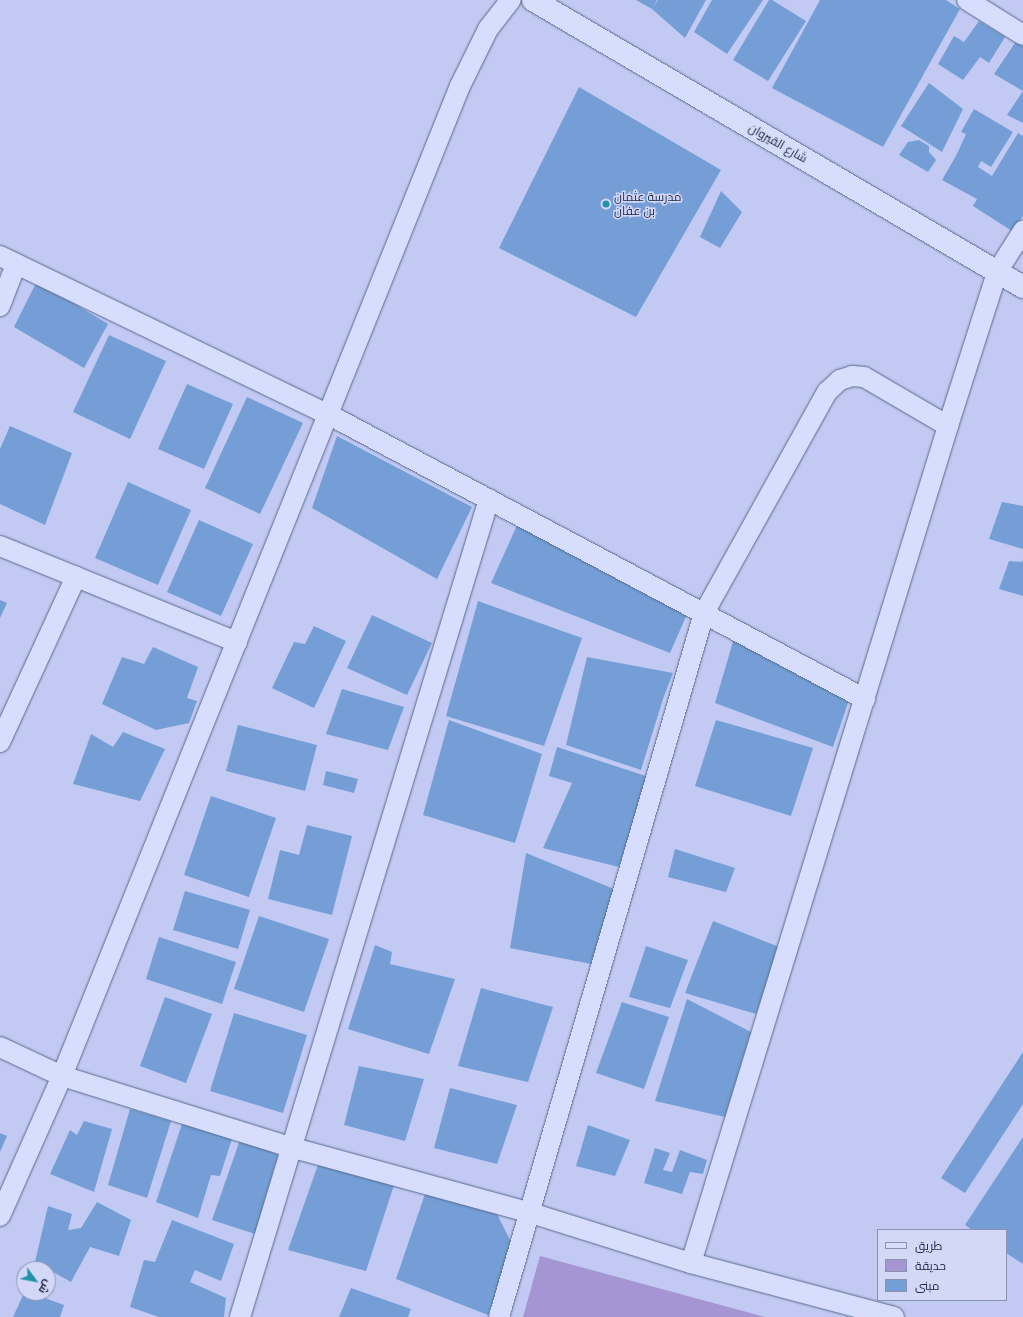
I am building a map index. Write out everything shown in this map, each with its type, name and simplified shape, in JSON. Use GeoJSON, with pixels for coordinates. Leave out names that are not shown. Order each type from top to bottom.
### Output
{"type":"FeatureCollection","features":[{"type":"Feature","properties":{"kind":"main road","name":"شارع القيروان"},"geometry":{"type":"LineString","coordinates":[[533,0],[1023,287]]}},
{"type":"Feature","properties":{"kind":"street"},"geometry":{"type":"LineString","coordinates":[[0,1216],[62,1076],[460,86],[488,29],[511,0]]}},
{"type":"Feature","properties":{"kind":"street"},"geometry":{"type":"LineString","coordinates":[[969,0],[1023,35]]}},
{"type":"Feature","properties":{"kind":"street"},"geometry":{"type":"LineString","coordinates":[[691,1263],[948,426],[997,272],[1023,232]]}},
{"type":"Feature","properties":{"kind":"street"},"geometry":{"type":"LineString","coordinates":[[0,306],[8,260],[328,414],[865,699]]}},
{"type":"Feature","properties":{"kind":"street"},"geometry":{"type":"LineString","coordinates":[[500,1317],[704,613],[827,392],[840,380],[852,376],[864,377],[948,426]]}},
{"type":"Feature","properties":{"kind":"street"},"geometry":{"type":"LineString","coordinates":[[240,1317],[290,1147],[489,499]]}},
{"type":"Feature","properties":{"kind":"street"},"geometry":{"type":"LineString","coordinates":[[0,546],[237,642]]}},
{"type":"Feature","properties":{"kind":"street"},"geometry":{"type":"LineString","coordinates":[[0,742],[76,577]]}},
{"type":"Feature","properties":{"kind":"street"},"geometry":{"type":"LineString","coordinates":[[0,1047],[62,1076],[290,1147],[531,1213],[691,1263],[894,1317]]}},
{"type":"Feature","properties":{"kind":"green space"},"geometry":{"type":"Polygon","coordinates":[[[540,1256],[765,1317],[523,1317],[540,1256]]]}},
{"type":"Feature","properties":{"kind":"building"},"geometry":{"type":"Polygon","coordinates":[[[636,0],[657,0],[653,7],[658,0],[706,0],[685,38],[652,9],[636,0]]]}},
{"type":"Feature","properties":{"kind":"building"},"geometry":{"type":"Polygon","coordinates":[[[712,0],[763,0],[727,54],[694,32],[712,0]]]}},
{"type":"Feature","properties":{"kind":"building"},"geometry":{"type":"Polygon","coordinates":[[[769,0],[772,0],[806,21],[768,81],[733,60],[769,0]]]}},
{"type":"Feature","properties":{"kind":"building"},"geometry":{"type":"Polygon","coordinates":[[[820,0],[946,0],[960,9],[883,147],[772,88],[820,0]]]}},
{"type":"Feature","properties":{"kind":"building"},"geometry":{"type":"Polygon","coordinates":[[[979,21],[1005,37],[989,63],[980,57],[963,80],[938,64],[954,36],[964,42],[979,21]]]}},
{"type":"Feature","properties":{"kind":"building"},"geometry":{"type":"Polygon","coordinates":[[[1019,37],[1023,40],[1023,91],[994,74],[1019,37]]]}},
{"type":"Feature","properties":{"kind":"building"},"geometry":{"type":"Polygon","coordinates":[[[929,83],[963,109],[942,152],[901,126],[929,83]]]}},
{"type":"Feature","properties":{"kind":"building"},"geometry":{"type":"Polygon","coordinates":[[[579,87],[721,170],[636,317],[499,248],[579,87]]]}},
{"type":"Feature","properties":{"kind":"building"},"geometry":{"type":"Polygon","coordinates":[[[1023,91],[1023,123],[1007,115],[1023,91]]]}},
{"type":"Feature","properties":{"kind":"building"},"geometry":{"type":"Polygon","coordinates":[[[974,109],[1013,132],[991,167],[981,161],[978,167],[992,176],[1018,133],[1023,136],[1023,216],[1012,231],[973,206],[977,199],[942,180],[957,154],[966,134],[961,132],[974,109]]]}},
{"type":"Feature","properties":{"kind":"building"},"geometry":{"type":"Polygon","coordinates":[[[919,140],[929,146],[929,152],[936,160],[928,172],[899,155],[908,142],[919,140]]]}},
{"type":"Feature","properties":{"kind":"building"},"geometry":{"type":"Polygon","coordinates":[[[721,191],[742,212],[720,248],[700,237],[721,191]]]}},
{"type":"Feature","properties":{"kind":"building"},"geometry":{"type":"Polygon","coordinates":[[[37,281],[108,324],[84,368],[14,327],[37,281]]]}},
{"type":"Feature","properties":{"kind":"building"},"geometry":{"type":"Polygon","coordinates":[[[109,335],[166,361],[130,439],[73,412],[109,335]]]}},
{"type":"Feature","properties":{"kind":"building"},"geometry":{"type":"Polygon","coordinates":[[[187,384],[233,404],[204,469],[158,449],[187,384]]]}},
{"type":"Feature","properties":{"kind":"building"},"geometry":{"type":"Polygon","coordinates":[[[247,397],[303,423],[260,514],[205,488],[247,397]]]}},
{"type":"Feature","properties":{"kind":"building"},"geometry":{"type":"Polygon","coordinates":[[[10,426],[72,453],[45,525],[0,504],[0,449],[10,426]]]}},
{"type":"Feature","properties":{"kind":"building"},"geometry":{"type":"Polygon","coordinates":[[[337,436],[472,507],[437,579],[312,508],[337,436]]]}},
{"type":"Feature","properties":{"kind":"building"},"geometry":{"type":"Polygon","coordinates":[[[128,482],[191,510],[158,585],[95,558],[128,482]]]}},
{"type":"Feature","properties":{"kind":"building"},"geometry":{"type":"Polygon","coordinates":[[[1002,502],[1023,506],[1023,549],[989,539],[1002,502]]]}},
{"type":"Feature","properties":{"kind":"building"},"geometry":{"type":"Polygon","coordinates":[[[199,520],[253,544],[221,616],[167,592],[199,520]]]}},
{"type":"Feature","properties":{"kind":"building"},"geometry":{"type":"Polygon","coordinates":[[[519,521],[688,612],[670,653],[491,583],[519,521]]]}},
{"type":"Feature","properties":{"kind":"building"},"geometry":{"type":"Polygon","coordinates":[[[1023,559],[1023,596],[999,589],[1009,561],[1022,562],[1023,559]]]}},
{"type":"Feature","properties":{"kind":"building"},"geometry":{"type":"Polygon","coordinates":[[[0,600],[7,603],[0,618],[0,600]]]}},
{"type":"Feature","properties":{"kind":"building"},"geometry":{"type":"Polygon","coordinates":[[[478,601],[582,638],[544,746],[446,716],[478,601]]]}},
{"type":"Feature","properties":{"kind":"building"},"geometry":{"type":"Polygon","coordinates":[[[372,615],[432,643],[407,695],[347,668],[372,615]]]}},
{"type":"Feature","properties":{"kind":"building"},"geometry":{"type":"Polygon","coordinates":[[[314,626],[346,641],[314,708],[272,688],[294,642],[305,644],[314,626]]]}},
{"type":"Feature","properties":{"kind":"building"},"geometry":{"type":"Polygon","coordinates":[[[734,638],[850,697],[833,747],[715,703],[734,638]]]}},
{"type":"Feature","properties":{"kind":"building"},"geometry":{"type":"Polygon","coordinates":[[[153,647],[198,667],[187,698],[197,701],[189,723],[156,730],[102,704],[122,657],[144,664],[153,647]]]}},
{"type":"Feature","properties":{"kind":"building"},"geometry":{"type":"Polygon","coordinates":[[[587,657],[673,673],[663,699],[641,770],[566,745],[587,657]]]}},
{"type":"Feature","properties":{"kind":"building"},"geometry":{"type":"Polygon","coordinates":[[[342,689],[404,707],[388,750],[326,734],[342,689]]]}},
{"type":"Feature","properties":{"kind":"building"},"geometry":{"type":"Polygon","coordinates":[[[449,720],[542,754],[515,843],[423,815],[449,720]]]}},
{"type":"Feature","properties":{"kind":"building"},"geometry":{"type":"Polygon","coordinates":[[[716,720],[813,748],[791,816],[695,786],[716,720]]]}},
{"type":"Feature","properties":{"kind":"building"},"geometry":{"type":"Polygon","coordinates":[[[238,725],[317,745],[305,791],[226,771],[238,725]]]}},
{"type":"Feature","properties":{"kind":"building"},"geometry":{"type":"Polygon","coordinates":[[[123,732],[165,749],[140,801],[73,784],[91,734],[113,747],[123,732]]]}},
{"type":"Feature","properties":{"kind":"building"},"geometry":{"type":"Polygon","coordinates":[[[557,747],[649,777],[619,867],[543,848],[572,783],[549,776],[557,747]]]}},
{"type":"Feature","properties":{"kind":"building"},"geometry":{"type":"Polygon","coordinates":[[[326,771],[358,779],[354,793],[323,785],[326,771]]]}},
{"type":"Feature","properties":{"kind":"building"},"geometry":{"type":"Polygon","coordinates":[[[211,796],[276,818],[249,897],[184,875],[211,796]]]}},
{"type":"Feature","properties":{"kind":"building"},"geometry":{"type":"Polygon","coordinates":[[[307,825],[352,836],[332,915],[268,899],[280,850],[299,855],[307,825]]]}},
{"type":"Feature","properties":{"kind":"building"},"geometry":{"type":"Polygon","coordinates":[[[675,849],[735,868],[726,892],[668,877],[675,849]]]}},
{"type":"Feature","properties":{"kind":"building"},"geometry":{"type":"Polygon","coordinates":[[[526,853],[614,889],[591,964],[510,948],[526,853]]]}},
{"type":"Feature","properties":{"kind":"building"},"geometry":{"type":"Polygon","coordinates":[[[185,891],[250,910],[238,949],[173,930],[185,891]]]}},
{"type":"Feature","properties":{"kind":"building"},"geometry":{"type":"Polygon","coordinates":[[[259,916],[329,939],[304,1012],[234,989],[259,916]]]}},
{"type":"Feature","properties":{"kind":"building"},"geometry":{"type":"Polygon","coordinates":[[[713,921],[779,947],[756,1014],[685,993],[713,921]]]}},
{"type":"Feature","properties":{"kind":"building"},"geometry":{"type":"Polygon","coordinates":[[[159,937],[236,962],[222,1004],[146,979],[159,937]]]}},
{"type":"Feature","properties":{"kind":"building"},"geometry":{"type":"Polygon","coordinates":[[[375,945],[392,952],[390,964],[455,979],[429,1054],[348,1029],[375,945]]]}},
{"type":"Feature","properties":{"kind":"building"},"geometry":{"type":"Polygon","coordinates":[[[646,946],[688,960],[670,1008],[629,997],[646,946]]]}},
{"type":"Feature","properties":{"kind":"building"},"geometry":{"type":"Polygon","coordinates":[[[481,988],[553,1007],[528,1082],[458,1066],[481,988]]]}},
{"type":"Feature","properties":{"kind":"building"},"geometry":{"type":"Polygon","coordinates":[[[165,997],[212,1014],[186,1083],[140,1066],[165,997]]]}},
{"type":"Feature","properties":{"kind":"building"},"geometry":{"type":"Polygon","coordinates":[[[687,999],[751,1032],[725,1117],[655,1101],[687,999]]]}},
{"type":"Feature","properties":{"kind":"building"},"geometry":{"type":"Polygon","coordinates":[[[622,1002],[669,1017],[644,1089],[596,1073],[622,1002]]]}},
{"type":"Feature","properties":{"kind":"building"},"geometry":{"type":"Polygon","coordinates":[[[234,1013],[307,1035],[283,1113],[210,1091],[234,1013]]]}},
{"type":"Feature","properties":{"kind":"building"},"geometry":{"type":"Polygon","coordinates":[[[1023,1052],[1023,1104],[965,1193],[941,1178],[1023,1052]]]}},
{"type":"Feature","properties":{"kind":"building"},"geometry":{"type":"Polygon","coordinates":[[[359,1066],[424,1079],[405,1141],[344,1125],[359,1066]]]}},
{"type":"Feature","properties":{"kind":"building"},"geometry":{"type":"Polygon","coordinates":[[[450,1088],[517,1105],[497,1164],[434,1148],[450,1088]]]}},
{"type":"Feature","properties":{"kind":"building"},"geometry":{"type":"Polygon","coordinates":[[[130,1109],[171,1121],[147,1198],[108,1185],[130,1109]]]}},
{"type":"Feature","properties":{"kind":"building"},"geometry":{"type":"Polygon","coordinates":[[[84,1121],[112,1129],[94,1192],[50,1174],[70,1130],[77,1135],[84,1121]]]}},
{"type":"Feature","properties":{"kind":"building"},"geometry":{"type":"Polygon","coordinates":[[[183,1121],[232,1139],[220,1176],[211,1175],[198,1218],[156,1202],[183,1121]]]}},
{"type":"Feature","properties":{"kind":"building"},"geometry":{"type":"Polygon","coordinates":[[[588,1125],[630,1140],[615,1176],[576,1166],[588,1125]]]}},
{"type":"Feature","properties":{"kind":"building"},"geometry":{"type":"Polygon","coordinates":[[[0,1133],[7,1136],[0,1152],[0,1133]]]}},
{"type":"Feature","properties":{"kind":"building"},"geometry":{"type":"Polygon","coordinates":[[[241,1137],[278,1155],[255,1234],[212,1220],[241,1137]]]}},
{"type":"Feature","properties":{"kind":"building"},"geometry":{"type":"Polygon","coordinates":[[[1023,1137],[1023,1264],[1007,1254],[1007,1229],[971,1229],[965,1225],[1023,1137]]]}},
{"type":"Feature","properties":{"kind":"building"},"geometry":{"type":"Polygon","coordinates":[[[655,1148],[670,1153],[663,1170],[672,1172],[680,1150],[707,1160],[703,1174],[690,1172],[682,1194],[644,1183],[655,1148]]]}},
{"type":"Feature","properties":{"kind":"building"},"geometry":{"type":"Polygon","coordinates":[[[319,1162],[394,1185],[366,1271],[288,1250],[319,1162]]]}},
{"type":"Feature","properties":{"kind":"building"},"geometry":{"type":"Polygon","coordinates":[[[427,1188],[491,1202],[513,1246],[488,1315],[396,1279],[427,1188]]]}},
{"type":"Feature","properties":{"kind":"building"},"geometry":{"type":"Polygon","coordinates":[[[97,1202],[131,1220],[119,1256],[90,1247],[71,1282],[56,1274],[56,1261],[35,1261],[48,1206],[72,1214],[68,1230],[81,1228],[97,1202]]]}},
{"type":"Feature","properties":{"kind":"building"},"geometry":{"type":"Polygon","coordinates":[[[172,1220],[234,1244],[221,1281],[195,1270],[190,1282],[226,1298],[224,1317],[159,1317],[130,1307],[144,1260],[155,1262],[172,1220]]]}},
{"type":"Feature","properties":{"kind":"building"},"geometry":{"type":"Polygon","coordinates":[[[351,1288],[411,1309],[408,1317],[339,1317],[351,1288]]]}},
{"type":"Feature","properties":{"kind":"building"},"geometry":{"type":"Polygon","coordinates":[[[20,1301],[53,1301],[64,1305],[60,1317],[13,1317],[20,1301]]]}},
{"type":"Feature","properties":{"kind":"place","name":"مدرسة عثمان بن عفان"},"geometry":{"type":"Point","coordinates":[606,204]}}]}
